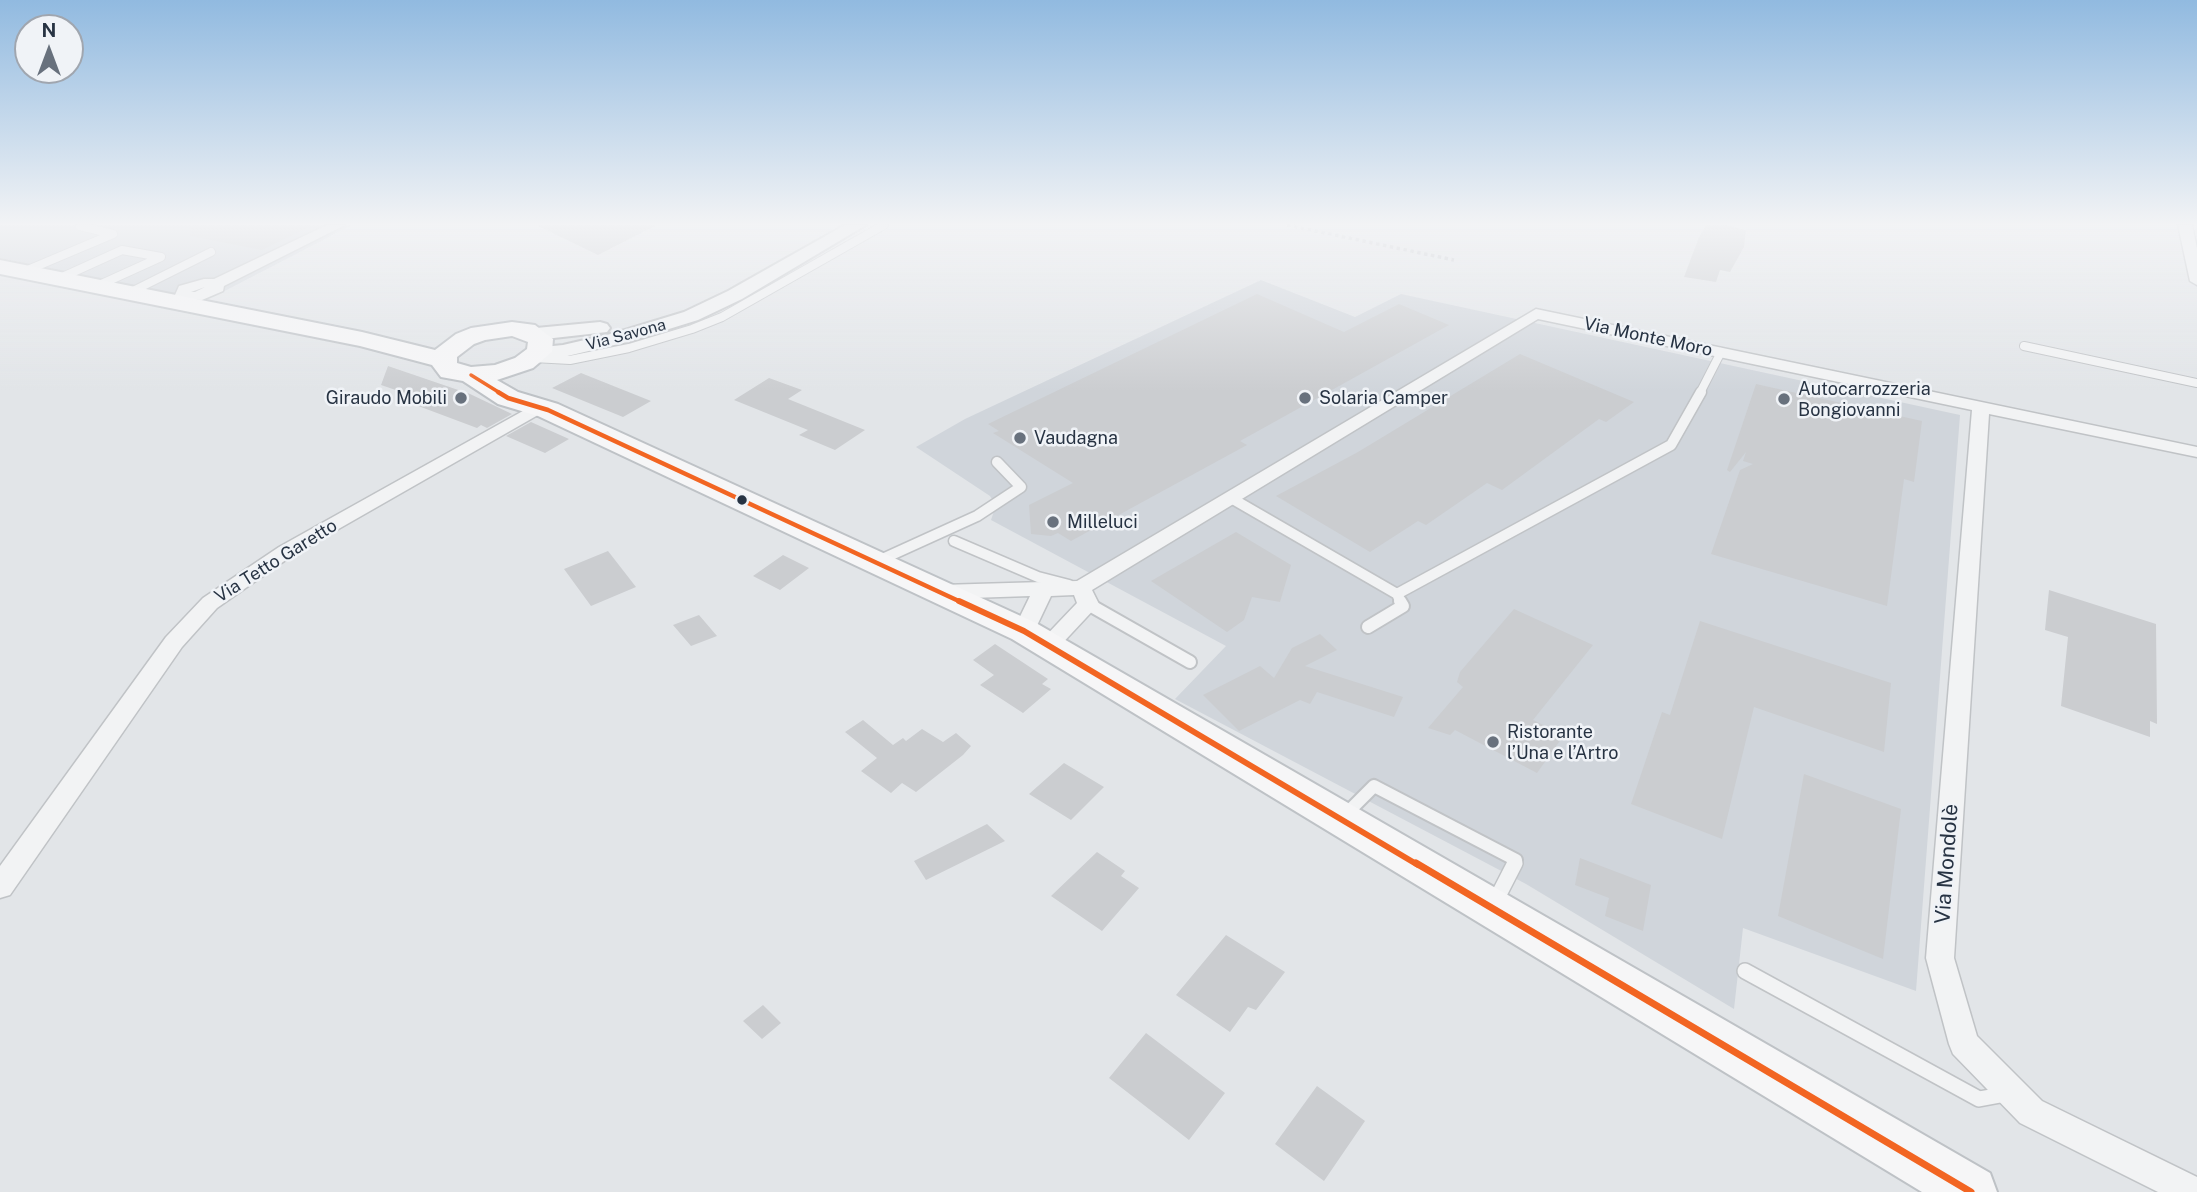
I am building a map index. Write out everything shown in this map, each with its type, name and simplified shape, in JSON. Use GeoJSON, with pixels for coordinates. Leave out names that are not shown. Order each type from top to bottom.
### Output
{"type":"FeatureCollection","features":[{"type":"Feature","properties":{"kind":"main road"},"geometry":{"type":"LineString","coordinates":[[65,281],[127,294],[178,300],[362,339],[443,360],[450,371],[471,375],[499,372],[533,352]]}},
{"type":"Feature","properties":{"kind":"main road"},"geometry":{"type":"LineString","coordinates":[[362,339],[441,341],[497,330],[526,330],[533,352],[526,389],[539,407]]}},
{"type":"Feature","properties":{"kind":"main road"},"geometry":{"type":"LineString","coordinates":[[443,360],[446,353],[465,338]]}},
{"type":"Feature","properties":{"kind":"main road"},"geometry":{"type":"LineString","coordinates":[[471,375],[508,398],[539,407],[1037,637],[1971,1192]]}},
{"type":"Feature","properties":{"kind":"street"},"geometry":{"type":"LineString","coordinates":[[178,300],[211,293],[218,288],[216,284],[223,281]]}},
{"type":"Feature","properties":{"kind":"street","name":"Via Savona"},"geometry":{"type":"LineString","coordinates":[[533,352],[654,317],[735,281]]}},
{"type":"Feature","properties":{"kind":"street","name":"Via Savona"},"geometry":{"type":"LineString","coordinates":[[533,352],[563,351],[620,338],[691,316],[760,281]]}},
{"type":"Feature","properties":{"kind":"street","name":"Via Monte Moro"},"geometry":{"type":"LineString","coordinates":[[1037,637],[1084,596],[1231,498],[1536,314],[2197,452]]}},
{"type":"Feature","properties":{"kind":"street","name":"Via Tetto Garetto"},"geometry":{"type":"LineString","coordinates":[[0,887],[174,642],[210,603],[286,551],[539,407]]}},
{"type":"Feature","properties":{"kind":"street","name":"Via Mondolè"},"geometry":{"type":"LineString","coordinates":[[1982,407],[1940,958],[1964,1044],[2031,1112],[2193,1192]]}},
{"type":"Feature","properties":{"kind":"street"},"geometry":{"type":"LineString","coordinates":[[1037,637],[1044,589]]}},
{"type":"Feature","properties":{"kind":"street","name":"Via Monte Moro"},"geometry":{"type":"LineString","coordinates":[[940,592],[1044,589],[1084,596]]}},
{"type":"Feature","properties":{"kind":"lane"},"geometry":{"type":"LineString","coordinates":[[95,287],[109,281]]}},
{"type":"Feature","properties":{"kind":"lane"},"geometry":{"type":"LineString","coordinates":[[127,294],[153,281]]}},
{"type":"Feature","properties":{"kind":"lane"},"geometry":{"type":"LineString","coordinates":[[533,352],[570,360],[629,348],[692,329],[746,304],[787,281]]}},
{"type":"Feature","properties":{"kind":"lane"},"geometry":{"type":"LineString","coordinates":[[2024,346],[2197,383]]}},
{"type":"Feature","properties":{"kind":"lane"},"geometry":{"type":"LineString","coordinates":[[1397,594],[1671,445],[1721,352]]}},
{"type":"Feature","properties":{"kind":"lane"},"geometry":{"type":"LineString","coordinates":[[876,562],[977,516],[1021,487],[997,462]]}},
{"type":"Feature","properties":{"kind":"lane"},"geometry":{"type":"LineString","coordinates":[[1231,498],[1397,594],[1403,606],[1368,628]]}},
{"type":"Feature","properties":{"kind":"lane"},"geometry":{"type":"LineString","coordinates":[[954,541],[1084,596],[1190,662]]}},
{"type":"Feature","properties":{"kind":"lane"},"geometry":{"type":"LineString","coordinates":[[1342,818],[1374,786],[1516,860],[1492,908]]}},
{"type":"Feature","properties":{"kind":"lane"},"geometry":{"type":"LineString","coordinates":[[1745,971],[1979,1099],[2013,1093]]}},
{"type":"Feature","properties":{"kind":"shaded area"},"geometry":{"type":"Polygon","coordinates":[[[107,281],[245,281],[215,296],[198,300],[107,281]]]}},
{"type":"Feature","properties":{"kind":"shaded area"},"geometry":{"type":"Polygon","coordinates":[[[1260,281],[1355,317],[1401,294],[1960,415],[1916,991],[1743,928],[1734,1009],[1526,884],[1175,699],[1226,646],[991,520],[996,505],[990,496],[916,447],[965,419],[1260,281]]]}},
{"type":"Feature","properties":{"kind":"building"},"geometry":{"type":"Polygon","coordinates":[[[1257,294],[1344,332],[1399,304],[1449,325],[1240,441],[1247,445],[1071,541],[1058,533],[1051,536],[1031,534],[1029,505],[1073,483],[993,433],[999,431],[988,424],[1257,294]]]}},
{"type":"Feature","properties":{"kind":"building"},"geometry":{"type":"Polygon","coordinates":[[[1520,354],[1634,402],[1606,422],[1599,419],[1502,490],[1487,483],[1426,525],[1418,521],[1370,552],[1276,496],[1358,452],[1520,354]]]}},
{"type":"Feature","properties":{"kind":"building"},"geometry":{"type":"Polygon","coordinates":[[[388,366],[470,394],[512,414],[487,428],[481,425],[477,428],[413,404],[422,399],[381,385],[388,366]]]}},
{"type":"Feature","properties":{"kind":"building"},"geometry":{"type":"Polygon","coordinates":[[[581,373],[651,401],[623,417],[552,388],[581,373]]]}},
{"type":"Feature","properties":{"kind":"building"},"geometry":{"type":"Polygon","coordinates":[[[769,378],[802,390],[788,399],[865,430],[835,450],[799,435],[808,430],[734,400],[769,378]]]}},
{"type":"Feature","properties":{"kind":"building"},"geometry":{"type":"Polygon","coordinates":[[[1756,384],[1922,421],[1914,482],[1904,479],[1887,606],[1711,554],[1740,470],[1753,464],[1743,461],[1746,452],[1730,472],[1727,470],[1756,384]]]}},
{"type":"Feature","properties":{"kind":"building"},"geometry":{"type":"Polygon","coordinates":[[[531,422],[569,439],[545,453],[506,436],[531,422]]]}},
{"type":"Feature","properties":{"kind":"building"},"geometry":{"type":"Polygon","coordinates":[[[1236,532],[1291,565],[1280,602],[1252,597],[1244,620],[1227,632],[1151,581],[1236,532]]]}},
{"type":"Feature","properties":{"kind":"building"},"geometry":{"type":"Polygon","coordinates":[[[608,551],[636,587],[591,606],[564,569],[608,551]]]}},
{"type":"Feature","properties":{"kind":"building"},"geometry":{"type":"Polygon","coordinates":[[[783,555],[809,568],[780,590],[753,576],[783,555]]]}},
{"type":"Feature","properties":{"kind":"building"},"geometry":{"type":"Polygon","coordinates":[[[2049,590],[2156,624],[2157,724],[2150,721],[2150,737],[2061,706],[2068,637],[2045,630],[2049,590]]]}},
{"type":"Feature","properties":{"kind":"building"},"geometry":{"type":"Polygon","coordinates":[[[1514,609],[1593,645],[1533,720],[1564,735],[1537,773],[1455,730],[1450,735],[1428,728],[1463,687],[1457,682],[1460,672],[1514,609]]]}},
{"type":"Feature","properties":{"kind":"building"},"geometry":{"type":"Polygon","coordinates":[[[699,615],[717,636],[691,646],[673,625],[699,615]]]}},
{"type":"Feature","properties":{"kind":"building"},"geometry":{"type":"Polygon","coordinates":[[[1700,621],[1891,683],[1884,752],[1754,707],[1722,839],[1631,804],[1662,712],[1670,715],[1700,621]]]}},
{"type":"Feature","properties":{"kind":"building"},"geometry":{"type":"Polygon","coordinates":[[[1320,634],[1337,650],[1305,666],[1403,697],[1394,717],[1317,692],[1310,704],[1300,700],[1239,731],[1203,695],[1260,666],[1274,678],[1292,648],[1320,634]]]}},
{"type":"Feature","properties":{"kind":"building"},"geometry":{"type":"Polygon","coordinates":[[[995,644],[1048,679],[1042,684],[1051,689],[1023,713],[980,685],[994,675],[973,660],[995,644]]]}},
{"type":"Feature","properties":{"kind":"building"},"geometry":{"type":"Polygon","coordinates":[[[863,720],[893,745],[903,738],[906,741],[922,729],[943,742],[956,733],[971,746],[916,792],[902,783],[891,793],[861,771],[877,758],[845,732],[863,720]]]}},
{"type":"Feature","properties":{"kind":"building"},"geometry":{"type":"Polygon","coordinates":[[[1064,763],[1104,787],[1071,820],[1029,794],[1064,763]]]}},
{"type":"Feature","properties":{"kind":"building"},"geometry":{"type":"Polygon","coordinates":[[[1804,774],[1901,809],[1883,959],[1778,916],[1804,774]]]}},
{"type":"Feature","properties":{"kind":"building"},"geometry":{"type":"Polygon","coordinates":[[[987,824],[1005,841],[926,880],[914,861],[987,824]]]}},
{"type":"Feature","properties":{"kind":"building"},"geometry":{"type":"Polygon","coordinates":[[[1097,852],[1125,871],[1121,876],[1139,888],[1102,931],[1051,896],[1097,852]]]}},
{"type":"Feature","properties":{"kind":"building"},"geometry":{"type":"Polygon","coordinates":[[[1580,858],[1651,885],[1643,931],[1605,916],[1609,898],[1575,885],[1580,858]]]}},
{"type":"Feature","properties":{"kind":"building"},"geometry":{"type":"Polygon","coordinates":[[[1226,935],[1285,972],[1256,1010],[1248,1007],[1230,1032],[1176,995],[1226,935]]]}},
{"type":"Feature","properties":{"kind":"building"},"geometry":{"type":"Polygon","coordinates":[[[763,1005],[781,1023],[762,1039],[743,1021],[763,1005]]]}},
{"type":"Feature","properties":{"kind":"building"},"geometry":{"type":"Polygon","coordinates":[[[1146,1033],[1225,1093],[1189,1140],[1109,1078],[1146,1033]]]}},
{"type":"Feature","properties":{"kind":"building"},"geometry":{"type":"Polygon","coordinates":[[[1317,1086],[1365,1121],[1324,1181],[1275,1144],[1317,1086]]]}},
{"type":"Feature","properties":{"kind":"transit line"},"geometry":{"type":"LineString","coordinates":[[471,375],[508,398],[548,410],[1024,631],[1971,1192]]}},
{"type":"Feature","properties":{"kind":"place","name":"Giraudo Mobili"},"geometry":{"type":"Point","coordinates":[461,398]}},
{"type":"Feature","properties":{"kind":"place","name":"Solaria Camper"},"geometry":{"type":"Point","coordinates":[1305,398]}},
{"type":"Feature","properties":{"kind":"place","name":"Autocarrozzeria Bongiovanni"},"geometry":{"type":"Point","coordinates":[1784,399]}},
{"type":"Feature","properties":{"kind":"place","name":"Vaudagna"},"geometry":{"type":"Point","coordinates":[1020,438]}},
{"type":"Feature","properties":{"kind":"place","name":"Milleluci"},"geometry":{"type":"Point","coordinates":[1053,522]}},
{"type":"Feature","properties":{"kind":"place","name":"Ristorante l’Una e l’Artro"},"geometry":{"type":"Point","coordinates":[1493,742]}}]}
